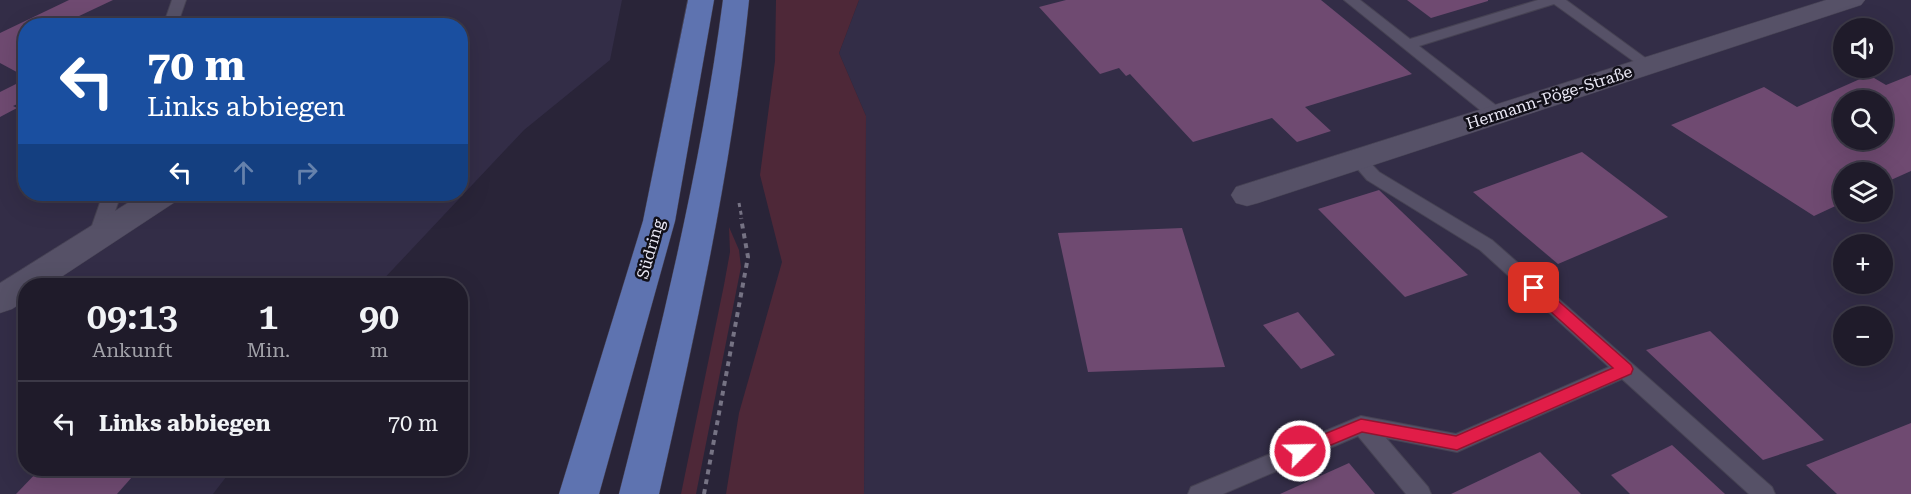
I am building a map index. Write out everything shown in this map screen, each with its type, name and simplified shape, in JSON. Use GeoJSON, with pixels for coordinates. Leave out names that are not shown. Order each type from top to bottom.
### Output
{"type":"FeatureCollection","features":[{"type":"Feature","properties":{"kind":"main road"},"geometry":{"type":"LineString","coordinates":[[639,494],[674,347],[716,148],[731,52],[736,0]]}},
{"type":"Feature","properties":{"kind":"main road","name":"Südring"},"geometry":{"type":"LineString","coordinates":[[579,494],[659,220],[700,2]]}},
{"type":"Feature","properties":{"kind":"street","name":"Hermann-Pöge-Straße"},"geometry":{"type":"LineString","coordinates":[[1247,195],[1841,1]]}},
{"type":"Feature","properties":{"kind":"street"},"geometry":{"type":"LineString","coordinates":[[35,278],[154,201]]}},
{"type":"Feature","properties":{"kind":"street"},"geometry":{"type":"LineString","coordinates":[[0,300],[18,289]]}},
{"type":"Feature","properties":{"kind":"lane"},"geometry":{"type":"LineString","coordinates":[[172,18],[178,0]]}},
{"type":"Feature","properties":{"kind":"lane"},"geometry":{"type":"LineString","coordinates":[[1351,0],[1496,114]]}},
{"type":"Feature","properties":{"kind":"lane"},"geometry":{"type":"LineString","coordinates":[[1407,45],[1554,0],[1648,65]]}},
{"type":"Feature","properties":{"kind":"lane"},"geometry":{"type":"LineString","coordinates":[[1357,159],[1374,176],[1486,245],[1764,494]]}},
{"type":"Feature","properties":{"kind":"lane"},"geometry":{"type":"LineString","coordinates":[[96,240],[110,201]]}},
{"type":"Feature","properties":{"kind":"lane"},"geometry":{"type":"LineString","coordinates":[[1199,494],[1361,426],[1457,443],[1625,369]]}},
{"type":"Feature","properties":{"kind":"lane"},"geometry":{"type":"LineString","coordinates":[[1361,426],[1420,494]]}},
{"type":"Feature","properties":{"kind":"path"},"geometry":{"type":"LineString","coordinates":[[704,494],[748,257],[746,235],[736,193]]}},
{"type":"Feature","properties":{"kind":"shaded area"},"geometry":{"type":"Polygon","coordinates":[[[0,0],[622,0],[610,60],[524,130],[468,189],[468,18],[18,18],[18,201],[457,201],[385,278],[18,278],[18,476],[227,476],[213,494],[0,494],[0,0]]]}},
{"type":"Feature","properties":{"kind":"shaded area"},"geometry":{"type":"Polygon","coordinates":[[[776,0],[859,0],[839,53],[866,116],[864,494],[726,494],[739,413],[782,262],[760,175],[775,61],[776,0]]]}},
{"type":"Feature","properties":{"kind":"shaded area"},"geometry":{"type":"Polygon","coordinates":[[[859,0],[1911,0],[1911,494],[864,494],[866,116],[839,53],[859,0]]]}},
{"type":"Feature","properties":{"kind":"shaded area"},"geometry":{"type":"Polygon","coordinates":[[[729,227],[739,250],[741,267],[696,494],[681,494],[730,252],[729,227]]]}},
{"type":"Feature","properties":{"kind":"building"},"geometry":{"type":"Polygon","coordinates":[[[69,0],[113,0],[77,17],[79,18],[31,18],[69,0]]]}},
{"type":"Feature","properties":{"kind":"building"},"geometry":{"type":"Polygon","coordinates":[[[1066,0],[1321,0],[1412,74],[1305,107],[1331,131],[1297,142],[1272,118],[1193,142],[1130,74],[1126,76],[1119,68],[1100,74],[1039,7],[1066,0]]]}},
{"type":"Feature","properties":{"kind":"building"},"geometry":{"type":"Polygon","coordinates":[[[1407,0],[1488,0],[1488,1],[1431,18],[1407,0]]]}},
{"type":"Feature","properties":{"kind":"building"},"geometry":{"type":"Polygon","coordinates":[[[18,24],[18,73],[0,63],[0,33],[18,24]]]}},
{"type":"Feature","properties":{"kind":"building"},"geometry":{"type":"Polygon","coordinates":[[[1911,75],[1911,171],[1893,179],[1893,162],[1833,162],[1833,207],[1814,216],[1671,125],[1764,87],[1797,107],[1833,91],[1833,150],[1893,150],[1893,90],[1835,90],[1862,78],[1874,78],[1886,85],[1911,75]]]}},
{"type":"Feature","properties":{"kind":"building"},"geometry":{"type":"Polygon","coordinates":[[[18,83],[18,104],[13,106],[17,108],[0,117],[0,92],[18,83]]]}},
{"type":"Feature","properties":{"kind":"building"},"geometry":{"type":"Polygon","coordinates":[[[1582,152],[1668,217],[1558,264],[1473,192],[1582,152]]]}},
{"type":"Feature","properties":{"kind":"building"},"geometry":{"type":"Polygon","coordinates":[[[1379,190],[1468,275],[1405,297],[1318,209],[1379,190]]]}},
{"type":"Feature","properties":{"kind":"building"},"geometry":{"type":"Polygon","coordinates":[[[1182,228],[1225,367],[1088,372],[1058,233],[1182,228]]]}},
{"type":"Feature","properties":{"kind":"building"},"geometry":{"type":"Polygon","coordinates":[[[1298,312],[1335,355],[1301,369],[1263,325],[1298,312]]]}},
{"type":"Feature","properties":{"kind":"building"},"geometry":{"type":"Polygon","coordinates":[[[1710,331],[1824,440],[1763,460],[1646,350],[1710,331]]]}},
{"type":"Feature","properties":{"kind":"building"},"geometry":{"type":"Polygon","coordinates":[[[1911,423],[1911,494],[1837,494],[1806,465],[1911,423]]]}},
{"type":"Feature","properties":{"kind":"building"},"geometry":{"type":"Polygon","coordinates":[[[1672,445],[1725,494],[1630,494],[1611,475],[1672,445]]]}},
{"type":"Feature","properties":{"kind":"building"},"geometry":{"type":"Polygon","coordinates":[[[1540,452],[1581,494],[1451,494],[1540,452]]]}},
{"type":"Feature","properties":{"kind":"building"},"geometry":{"type":"Polygon","coordinates":[[[1349,463],[1375,494],[1280,494],[1349,463]]]}},
{"type":"Feature","properties":{"kind":"building"},"geometry":{"type":"Polygon","coordinates":[[[33,476],[133,476],[117,494],[16,494],[33,476]]]}},
{"type":"Feature","properties":{"kind":"route"},"geometry":{"type":"LineString","coordinates":[[1300,451],[1361,426],[1457,443],[1625,369],[1534,288]]}}]}
